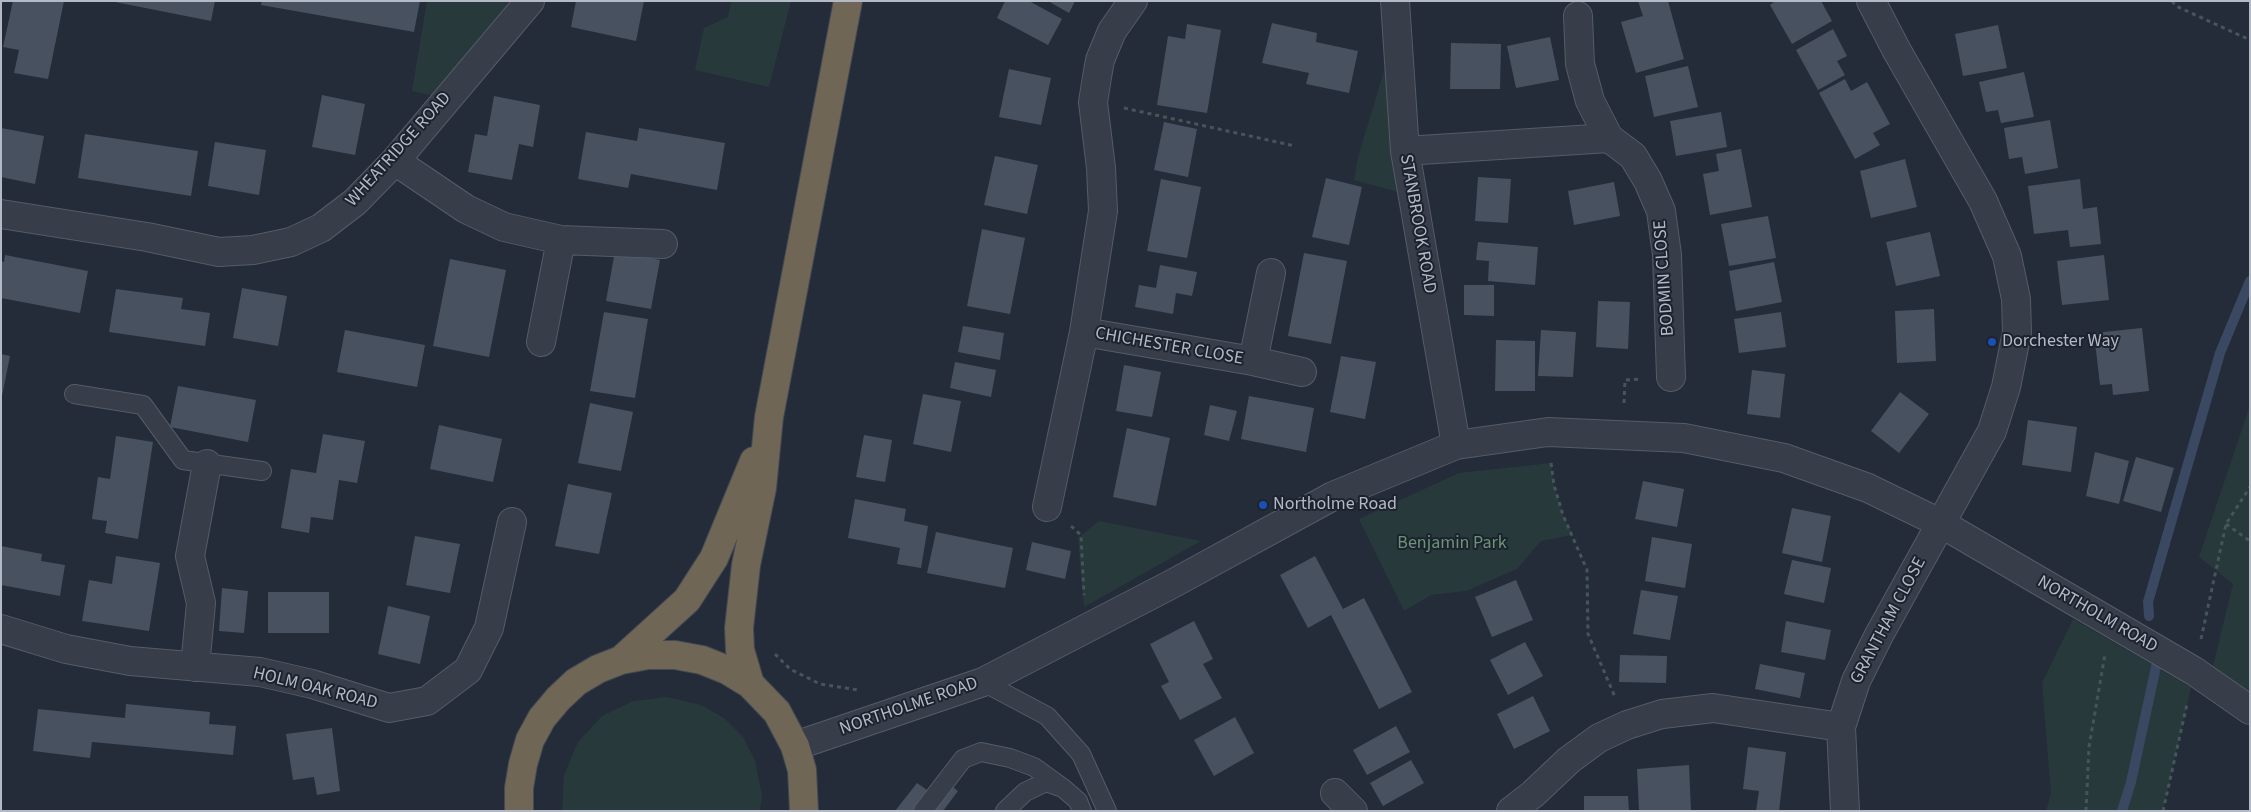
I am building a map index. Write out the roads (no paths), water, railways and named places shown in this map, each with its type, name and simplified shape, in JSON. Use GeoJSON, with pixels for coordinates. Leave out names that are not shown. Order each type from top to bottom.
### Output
{"type":"FeatureCollection","features":[{"type":"Feature","properties":{"kind":"highway"},"geometry":{"type":"LineString","coordinates":[[750,684],[740,650],[739,628],[746,565],[762,488],[769,417],[848,1]]}},
{"type":"Feature","properties":{"kind":"highway"},"geometry":{"type":"LineString","coordinates":[[621,660],[686,600],[714,558],[742,494],[769,417]]}},
{"type":"Feature","properties":{"kind":"highway"},"geometry":{"type":"LineString","coordinates":[[519,811],[519,788],[523,764],[530,740],[542,718],[576,682],[621,660],[648,655],[675,655],[702,660],[727,670],[750,684],[777,712],[796,746],[802,770],[804,811]]}},
{"type":"Feature","properties":{"kind":"street","name":"WHEATRIDGE ROAD"},"geometry":{"type":"LineString","coordinates":[[1,214],[147,237],[219,252],[253,250],[291,242],[320,228],[355,202],[394,161],[530,1]]}},
{"type":"Feature","properties":{"kind":"street","name":"CHICHESTER CLOSE"},"geometry":{"type":"LineString","coordinates":[[1047,507],[1084,332],[1103,212],[1101,168],[1093,102],[1100,60],[1112,31],[1133,1]]}},
{"type":"Feature","properties":{"kind":"street","name":"STANBROOK ROAD"},"geometry":{"type":"LineString","coordinates":[[1395,1],[1404,151],[1456,445]]}},
{"type":"Feature","properties":{"kind":"street"},"geometry":{"type":"LineString","coordinates":[[1871,1],[1897,51],[1983,201],[2007,256],[2016,299],[2017,332],[2006,387],[1992,431],[1942,524]]}},
{"type":"Feature","properties":{"kind":"street","name":"BODMIN CLOSE"},"geometry":{"type":"LineString","coordinates":[[1578,16],[1580,64],[1590,101],[1609,138],[1633,156],[1648,181],[1661,211],[1667,255],[1670,377]]}},
{"type":"Feature","properties":{"kind":"street"},"geometry":{"type":"LineString","coordinates":[[1404,151],[1609,138]]}},
{"type":"Feature","properties":{"kind":"street"},"geometry":{"type":"LineString","coordinates":[[394,161],[466,209],[504,227],[561,240],[663,244]]}},
{"type":"Feature","properties":{"kind":"street"},"geometry":{"type":"LineString","coordinates":[[541,342],[561,240]]}},
{"type":"Feature","properties":{"kind":"street","name":"CHICHESTER CLOSE"},"geometry":{"type":"LineString","coordinates":[[1084,332],[1253,361],[1271,273]]}},
{"type":"Feature","properties":{"kind":"street"},"geometry":{"type":"LineString","coordinates":[[1253,361],[1302,372]]}},
{"type":"Feature","properties":{"kind":"street","name":"NORTHOLME ROAD"},"geometry":{"type":"LineString","coordinates":[[796,746],[983,682],[1172,584],[1333,496],[1456,445],[1548,432],[1684,438],[1784,458],[1868,488],[1942,524]]}},
{"type":"Feature","properties":{"kind":"street"},"geometry":{"type":"LineString","coordinates":[[195,667],[201,604],[190,556],[207,464]]}},
{"type":"Feature","properties":{"kind":"street","name":"HOLM OAK ROAD"},"geometry":{"type":"LineString","coordinates":[[1,630],[66,649],[130,661],[260,672],[312,684],[389,708],[427,700],[468,670],[489,628],[499,590],[512,522]]}},
{"type":"Feature","properties":{"kind":"street","name":"NORTHOLM ROAD"},"geometry":{"type":"LineString","coordinates":[[1942,524],[2194,670],[2250,710]]}},
{"type":"Feature","properties":{"kind":"street","name":"GRANTHAM CLOSE"},"geometry":{"type":"LineString","coordinates":[[1845,811],[1841,727],[1856,681],[1942,524]]}},
{"type":"Feature","properties":{"kind":"street"},"geometry":{"type":"LineString","coordinates":[[1511,811],[1533,794],[1569,760],[1599,738],[1627,724],[1662,714],[1714,708],[1841,727]]}},
{"type":"Feature","properties":{"kind":"lane"},"geometry":{"type":"LineString","coordinates":[[74,394],[143,405],[183,460],[262,471]]}},
{"type":"Feature","properties":{"kind":"lane"},"geometry":{"type":"LineString","coordinates":[[983,682],[1047,716],[1081,754],[1107,811]]}},
{"type":"Feature","properties":{"kind":"lane"},"geometry":{"type":"LineString","coordinates":[[923,811],[964,759],[981,752],[1010,758],[1034,766],[1078,801],[1082,811]]}},
{"type":"Feature","properties":{"kind":"lane"},"geometry":{"type":"LineString","coordinates":[[1005,811],[1024,792],[1046,782],[1063,788]]}},
{"type":"Feature","properties":{"kind":"waterway"},"geometry":{"type":"LineString","coordinates":[[2149,616],[2148,602],[2220,353],[2250,281]]}},
{"type":"Feature","properties":{"kind":"waterway"},"geometry":{"type":"LineString","coordinates":[[2122,811],[2131,782],[2157,662]]}},
{"type":"Feature","properties":{"kind":"place","name":"Dorchester Way"},"geometry":{"type":"Point","coordinates":[1992,342]}},
{"type":"Feature","properties":{"kind":"place","name":"Northolme Road"},"geometry":{"type":"Point","coordinates":[1263,505]}},
{"type":"Feature","properties":{"kind":"park label","name":"Benjamin Park"},"geometry":{"type":"Point","coordinates":[1452,544]}}]}
